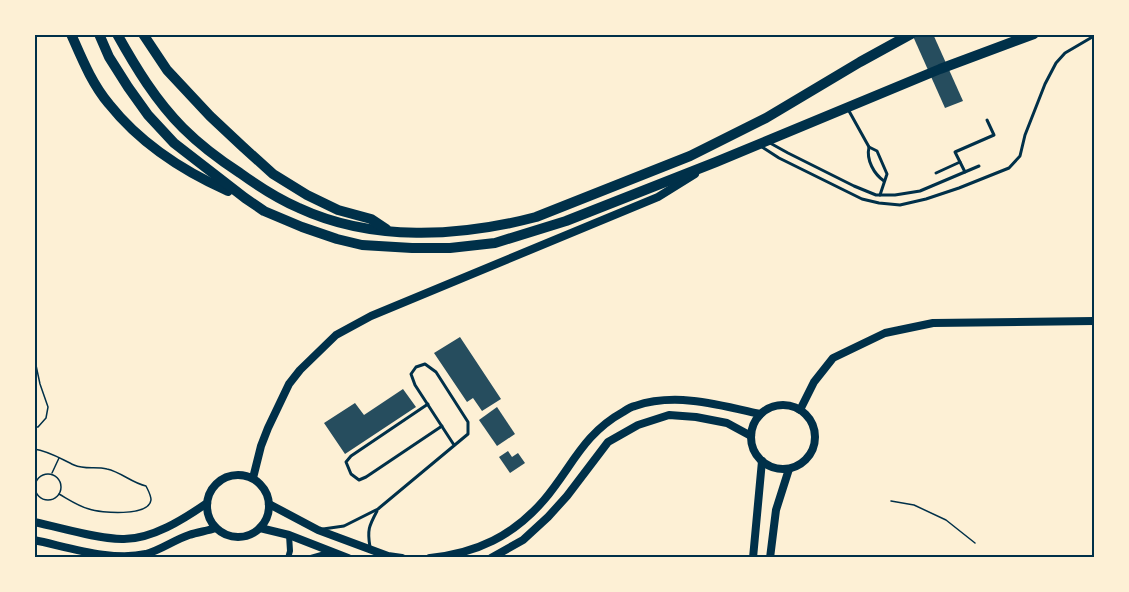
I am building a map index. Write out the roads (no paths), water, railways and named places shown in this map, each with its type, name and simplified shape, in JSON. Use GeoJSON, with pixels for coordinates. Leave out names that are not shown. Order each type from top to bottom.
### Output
{"type":"FeatureCollection","features":[{"type":"Feature","properties":{"kind":"highway"},"geometry":{"type":"LineString","coordinates":[[71,34],[92,79],[108,104],[137,135],[185,170],[302,227],[362,245],[412,248],[450,248],[495,243],[566,221],[716,162],[847,106],[1034,34]]}},
{"type":"Feature","properties":{"kind":"highway"},"geometry":{"type":"LineString","coordinates":[[99,34],[109,57],[148,115],[174,143],[245,198]]}},
{"type":"Feature","properties":{"kind":"highway"},"geometry":{"type":"LineString","coordinates":[[117,34],[156,97],[183,128],[221,160],[259,186],[298,208],[361,227],[388,231],[449,232],[511,223],[536,216],[690,156],[766,118],[911,34]]}},
{"type":"Feature","properties":{"kind":"highway"},"geometry":{"type":"LineString","coordinates":[[143,34],[167,70],[203,108],[273,174],[307,195],[338,210],[371,219],[388,231]]}},
{"type":"Feature","properties":{"kind":"main road"},"geometry":{"type":"LineString","coordinates":[[253,478],[261,446],[289,384],[336,335],[371,316],[658,197],[716,162]]}},
{"type":"Feature","properties":{"kind":"main road"},"geometry":{"type":"LineString","coordinates":[[245,475],[253,478],[265,489],[268,496],[269,513],[260,528],[252,533],[234,537],[224,534],[210,521],[207,503],[208,494],[219,481],[226,476],[245,475]]}},
{"type":"Feature","properties":{"kind":"main road"},"geometry":{"type":"LineString","coordinates":[[34,522],[124,539],[165,528],[186,518],[207,503]]}},
{"type":"Feature","properties":{"kind":"main road"},"geometry":{"type":"LineString","coordinates":[[34,540],[120,556],[143,554],[162,548],[188,535],[216,528]]}},
{"type":"Feature","properties":{"kind":"street"},"geometry":{"type":"LineString","coordinates":[[800,410],[814,382],[833,358],[885,333],[933,323],[1095,321]]}},
{"type":"Feature","properties":{"kind":"street"},"geometry":{"type":"LineString","coordinates":[[430,558],[450,556],[483,546],[517,528],[544,499],[586,442],[611,418],[634,406],[660,401],[687,400],[760,414]]}},
{"type":"Feature","properties":{"kind":"street"},"geometry":{"type":"LineString","coordinates":[[779,405],[790,406],[808,416],[816,433],[812,452],[806,460],[789,469],[770,467],[762,461],[752,445],[751,436],[755,421],[760,414],[779,405]]}},
{"type":"Feature","properties":{"kind":"street"},"geometry":{"type":"LineString","coordinates":[[491,558],[523,540],[567,496],[608,442],[638,425],[669,415],[696,417],[727,423],[751,436]]}},
{"type":"Feature","properties":{"kind":"street"},"geometry":{"type":"LineString","coordinates":[[753,557],[762,461]]}},
{"type":"Feature","properties":{"kind":"street"},"geometry":{"type":"LineString","coordinates":[[770,557],[776,510],[789,469]]}},
{"type":"Feature","properties":{"kind":"street"},"geometry":{"type":"LineString","coordinates":[[269,504],[318,530],[388,556],[402,558]]}},
{"type":"Feature","properties":{"kind":"street"},"geometry":{"type":"LineString","coordinates":[[260,528],[289,535],[348,558]]}},
{"type":"Feature","properties":{"kind":"street"},"geometry":{"type":"LineString","coordinates":[[288,558],[289,535]]}},
{"type":"Feature","properties":{"kind":"street"},"geometry":{"type":"LineString","coordinates":[[311,558],[333,552]]}},
{"type":"Feature","properties":{"kind":"lane"},"geometry":{"type":"LineString","coordinates":[[761,142],[779,158],[862,199],[900,205],[926,199],[1009,168],[1020,156],[1024,135],[1056,63],[1065,53],[1095,36]]}},
{"type":"Feature","properties":{"kind":"lane"},"geometry":{"type":"LineString","coordinates":[[847,106],[869,147],[877,151],[887,174],[880,195]]}},
{"type":"Feature","properties":{"kind":"lane"},"geometry":{"type":"LineString","coordinates":[[965,172],[955,152],[994,135],[987,120]]}},
{"type":"Feature","properties":{"kind":"lane"},"geometry":{"type":"LineString","coordinates":[[761,142],[876,195],[920,191],[979,166]]}},
{"type":"Feature","properties":{"kind":"lane"},"geometry":{"type":"LineString","coordinates":[[869,147],[867,155],[877,176],[884,181]]}},
{"type":"Feature","properties":{"kind":"lane"},"geometry":{"type":"LineString","coordinates":[[936,172],[960,162]]}},
{"type":"Feature","properties":{"kind":"lane"},"geometry":{"type":"LineString","coordinates":[[318,530],[344,526],[378,509],[468,434],[468,422],[436,372],[425,364],[416,367],[411,374],[415,386],[454,445]]}},
{"type":"Feature","properties":{"kind":"lane"},"geometry":{"type":"LineString","coordinates":[[428,404],[351,456],[346,462],[351,474],[359,480],[366,477],[442,426]]}},
{"type":"Feature","properties":{"kind":"lane"},"geometry":{"type":"LineString","coordinates":[[371,550],[367,534],[378,509]]}},
{"type":"Feature","properties":{"kind":"lane"},"geometry":{"type":"LineString","coordinates":[[753,557],[770,557]]}}]}
